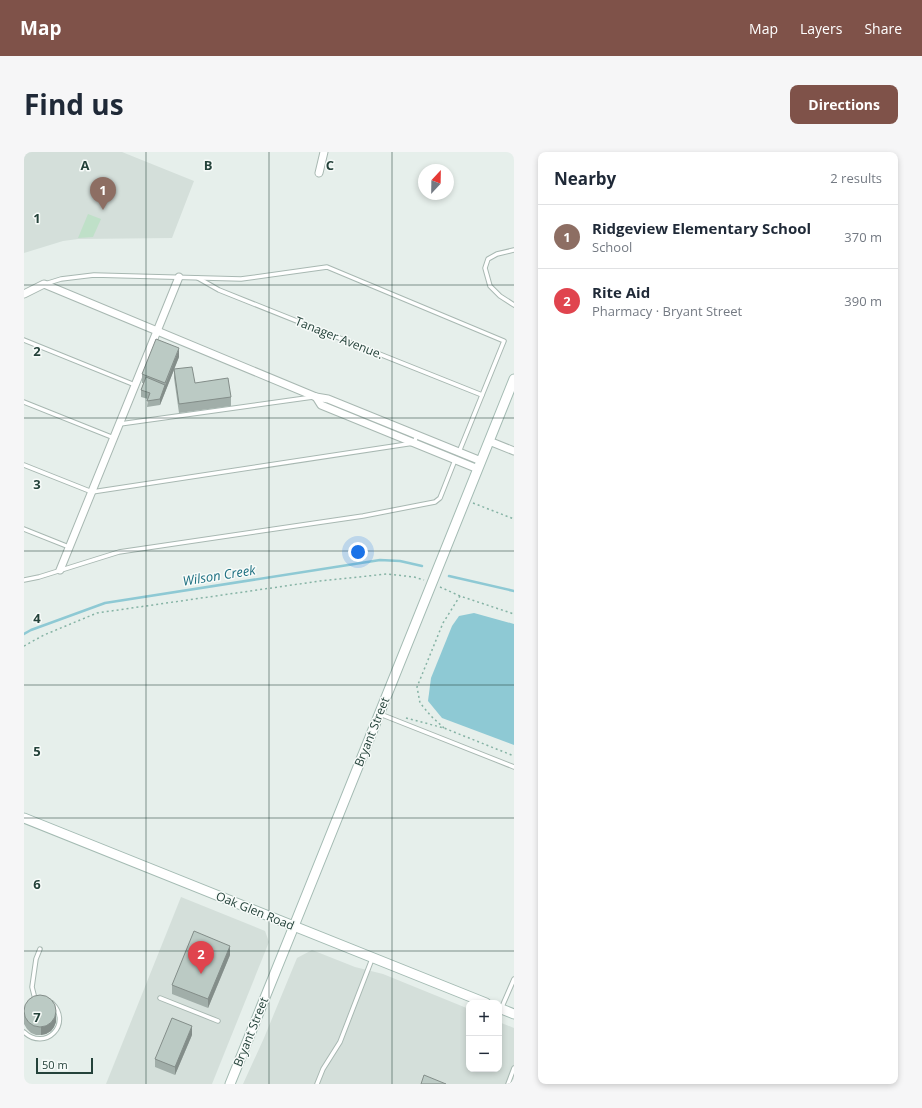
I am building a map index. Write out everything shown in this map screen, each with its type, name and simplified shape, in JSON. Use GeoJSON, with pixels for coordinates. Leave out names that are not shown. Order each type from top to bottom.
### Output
{"type":"FeatureCollection","features":[{"type":"Feature","properties":{"kind":"main road","name":"Bryant Street"},"geometry":{"type":"LineString","coordinates":[[230,1084],[514,379]]}},
{"type":"Feature","properties":{"kind":"main road","name":"Oak Glen Road"},"geometry":{"type":"LineString","coordinates":[[24,818],[478,1000]]}},
{"type":"Feature","properties":{"kind":"main road"},"geometry":{"type":"LineString","coordinates":[[502,1010],[514,1014]]}},
{"type":"Feature","properties":{"kind":"street"},"geometry":{"type":"LineString","coordinates":[[319,173],[324,152]]}},
{"type":"Feature","properties":{"kind":"street"},"geometry":{"type":"LineString","coordinates":[[60,570],[179,277]]}},
{"type":"Feature","properties":{"kind":"street"},"geometry":{"type":"LineString","coordinates":[[24,294],[44,284],[316,397],[328,399],[459,452],[479,465]]}},
{"type":"Feature","properties":{"kind":"street"},"geometry":{"type":"LineString","coordinates":[[316,397],[321,405],[455,460],[479,465]]}},
{"type":"Feature","properties":{"kind":"street"},"geometry":{"type":"LineString","coordinates":[[489,441],[514,451]]}},
{"type":"Feature","properties":{"kind":"lane"},"geometry":{"type":"LineString","coordinates":[[514,250],[497,254],[488,259],[485,268],[490,286],[500,296],[514,305]]}},
{"type":"Feature","properties":{"kind":"lane"},"geometry":{"type":"LineString","coordinates":[[24,580],[39,577],[120,552],[363,516],[436,502],[440,498],[504,341],[327,267],[241,279],[94,275],[60,279],[44,284]]}},
{"type":"Feature","properties":{"kind":"lane","name":"Tanager Avenue."},"geometry":{"type":"LineString","coordinates":[[197,278],[219,290],[482,395]]}},
{"type":"Feature","properties":{"kind":"lane"},"geometry":{"type":"LineString","coordinates":[[24,340],[135,385]]}},
{"type":"Feature","properties":{"kind":"lane"},"geometry":{"type":"LineString","coordinates":[[120,424],[316,397]]}},
{"type":"Feature","properties":{"kind":"lane"},"geometry":{"type":"LineString","coordinates":[[24,402],[114,438]]}},
{"type":"Feature","properties":{"kind":"lane"},"geometry":{"type":"LineString","coordinates":[[24,465],[92,492],[414,443],[417,435]]}},
{"type":"Feature","properties":{"kind":"lane"},"geometry":{"type":"LineString","coordinates":[[24,528],[69,547]]}},
{"type":"Feature","properties":{"kind":"lane"},"geometry":{"type":"LineString","coordinates":[[379,714],[514,767]]}},
{"type":"Feature","properties":{"kind":"lane"},"geometry":{"type":"LineString","coordinates":[[35,999],[32,987],[36,959],[40,949]]}},
{"type":"Feature","properties":{"kind":"lane"},"geometry":{"type":"LineString","coordinates":[[317,1084],[323,1070],[340,1042],[372,958]]}},
{"type":"Feature","properties":{"kind":"lane"},"geometry":{"type":"LineString","coordinates":[[502,1005],[514,978]]}},
{"type":"Feature","properties":{"kind":"lane"},"geometry":{"type":"LineString","coordinates":[[160,998],[218,1021]]}},
{"type":"Feature","properties":{"kind":"lane"},"geometry":{"type":"LineString","coordinates":[[29,1002],[35,999],[41,999]]}},
{"type":"Feature","properties":{"kind":"lane"},"geometry":{"type":"LineString","coordinates":[[24,1032],[28,1036],[35,1039],[42,1039],[48,1038],[58,1028],[60,1021],[57,1009],[47,1000]]}},
{"type":"Feature","properties":{"kind":"lane"},"geometry":{"type":"LineString","coordinates":[[508,1084],[514,1068]]}},
{"type":"Feature","properties":{"kind":"path"},"geometry":{"type":"LineString","coordinates":[[465,500],[514,519]]}},
{"type":"Feature","properties":{"kind":"path"},"geometry":{"type":"LineString","coordinates":[[24,646],[44,635],[97,613],[320,581],[387,574],[414,577],[432,583],[460,596],[514,614]]}},
{"type":"Feature","properties":{"kind":"path"},"geometry":{"type":"LineString","coordinates":[[444,728],[420,703],[418,687],[443,623],[460,596]]}},
{"type":"Feature","properties":{"kind":"path"},"geometry":{"type":"LineString","coordinates":[[403,717],[444,728],[514,756]]}},
{"type":"Feature","properties":{"kind":"shaded area"},"geometry":{"type":"Polygon","coordinates":[[[24,152],[122,152],[194,181],[172,238],[78,239],[63,241],[24,253],[24,152]]]}},
{"type":"Feature","properties":{"kind":"shaded area"},"geometry":{"type":"Polygon","coordinates":[[[181,897],[265,931],[269,942],[212,1084],[106,1084],[181,897]]]}},
{"type":"Feature","properties":{"kind":"shaded area"},"geometry":{"type":"Polygon","coordinates":[[[312,950],[355,967],[383,974],[466,1008],[466,1072],[502,1072],[502,1023],[514,1028],[514,1084],[243,1084],[297,958],[312,950]]]}},
{"type":"Feature","properties":{"kind":"green space"},"geometry":{"type":"Polygon","coordinates":[[[88,214],[101,219],[93,237],[78,238],[88,214]]]}},
{"type":"Feature","properties":{"kind":"water"},"geometry":{"type":"Polygon","coordinates":[[[474,613],[514,624],[514,745],[442,718],[428,701],[431,678],[452,626],[459,616],[474,613]]]}},
{"type":"Feature","properties":{"kind":"building"},"geometry":{"type":"Polygon","coordinates":[[[156,339],[179,348],[165,383],[142,374],[156,339]]]}},
{"type":"Feature","properties":{"kind":"building"},"geometry":{"type":"Polygon","coordinates":[[[192,367],[195,383],[228,378],[231,397],[179,404],[174,369],[192,367]]]}},
{"type":"Feature","properties":{"kind":"building"},"geometry":{"type":"Polygon","coordinates":[[[146,377],[165,385],[160,399],[147,401],[150,393],[141,390],[146,377]]]}},
{"type":"Feature","properties":{"kind":"building"},"geometry":{"type":"Polygon","coordinates":[[[194,931],[230,946],[208,999],[172,985],[194,931]]]}},
{"type":"Feature","properties":{"kind":"building"},"geometry":{"type":"Polygon","coordinates":[[[37,995],[43,995],[53,1002],[56,1011],[55,1017],[49,1024],[43,1027],[37,1027],[27,1020],[24,1014],[24,1008],[31,998],[37,995]]]}},
{"type":"Feature","properties":{"kind":"building"},"geometry":{"type":"Polygon","coordinates":[[[172,1018],[192,1026],[175,1067],[155,1059],[172,1018]]]}},
{"type":"Feature","properties":{"kind":"building"},"geometry":{"type":"Polygon","coordinates":[[[424,1075],[446,1084],[421,1084],[424,1075]]]}},
{"type":"Feature","properties":{"kind":"waterway","name":"Wilson Creek"},"geometry":{"type":"LineString","coordinates":[[24,634],[31,630],[105,603],[380,560],[400,561],[422,566]]}},
{"type":"Feature","properties":{"kind":"waterway","name":"Wilson Creek"},"geometry":{"type":"LineString","coordinates":[[449,576],[514,591]]}},
{"type":"Feature","properties":{"kind":"place","name":"Ridgeview Elementary School"},"geometry":{"type":"Point","coordinates":[103,210]}},
{"type":"Feature","properties":{"kind":"place","name":"Rite Aid"},"geometry":{"type":"Point","coordinates":[201,974]}}]}
